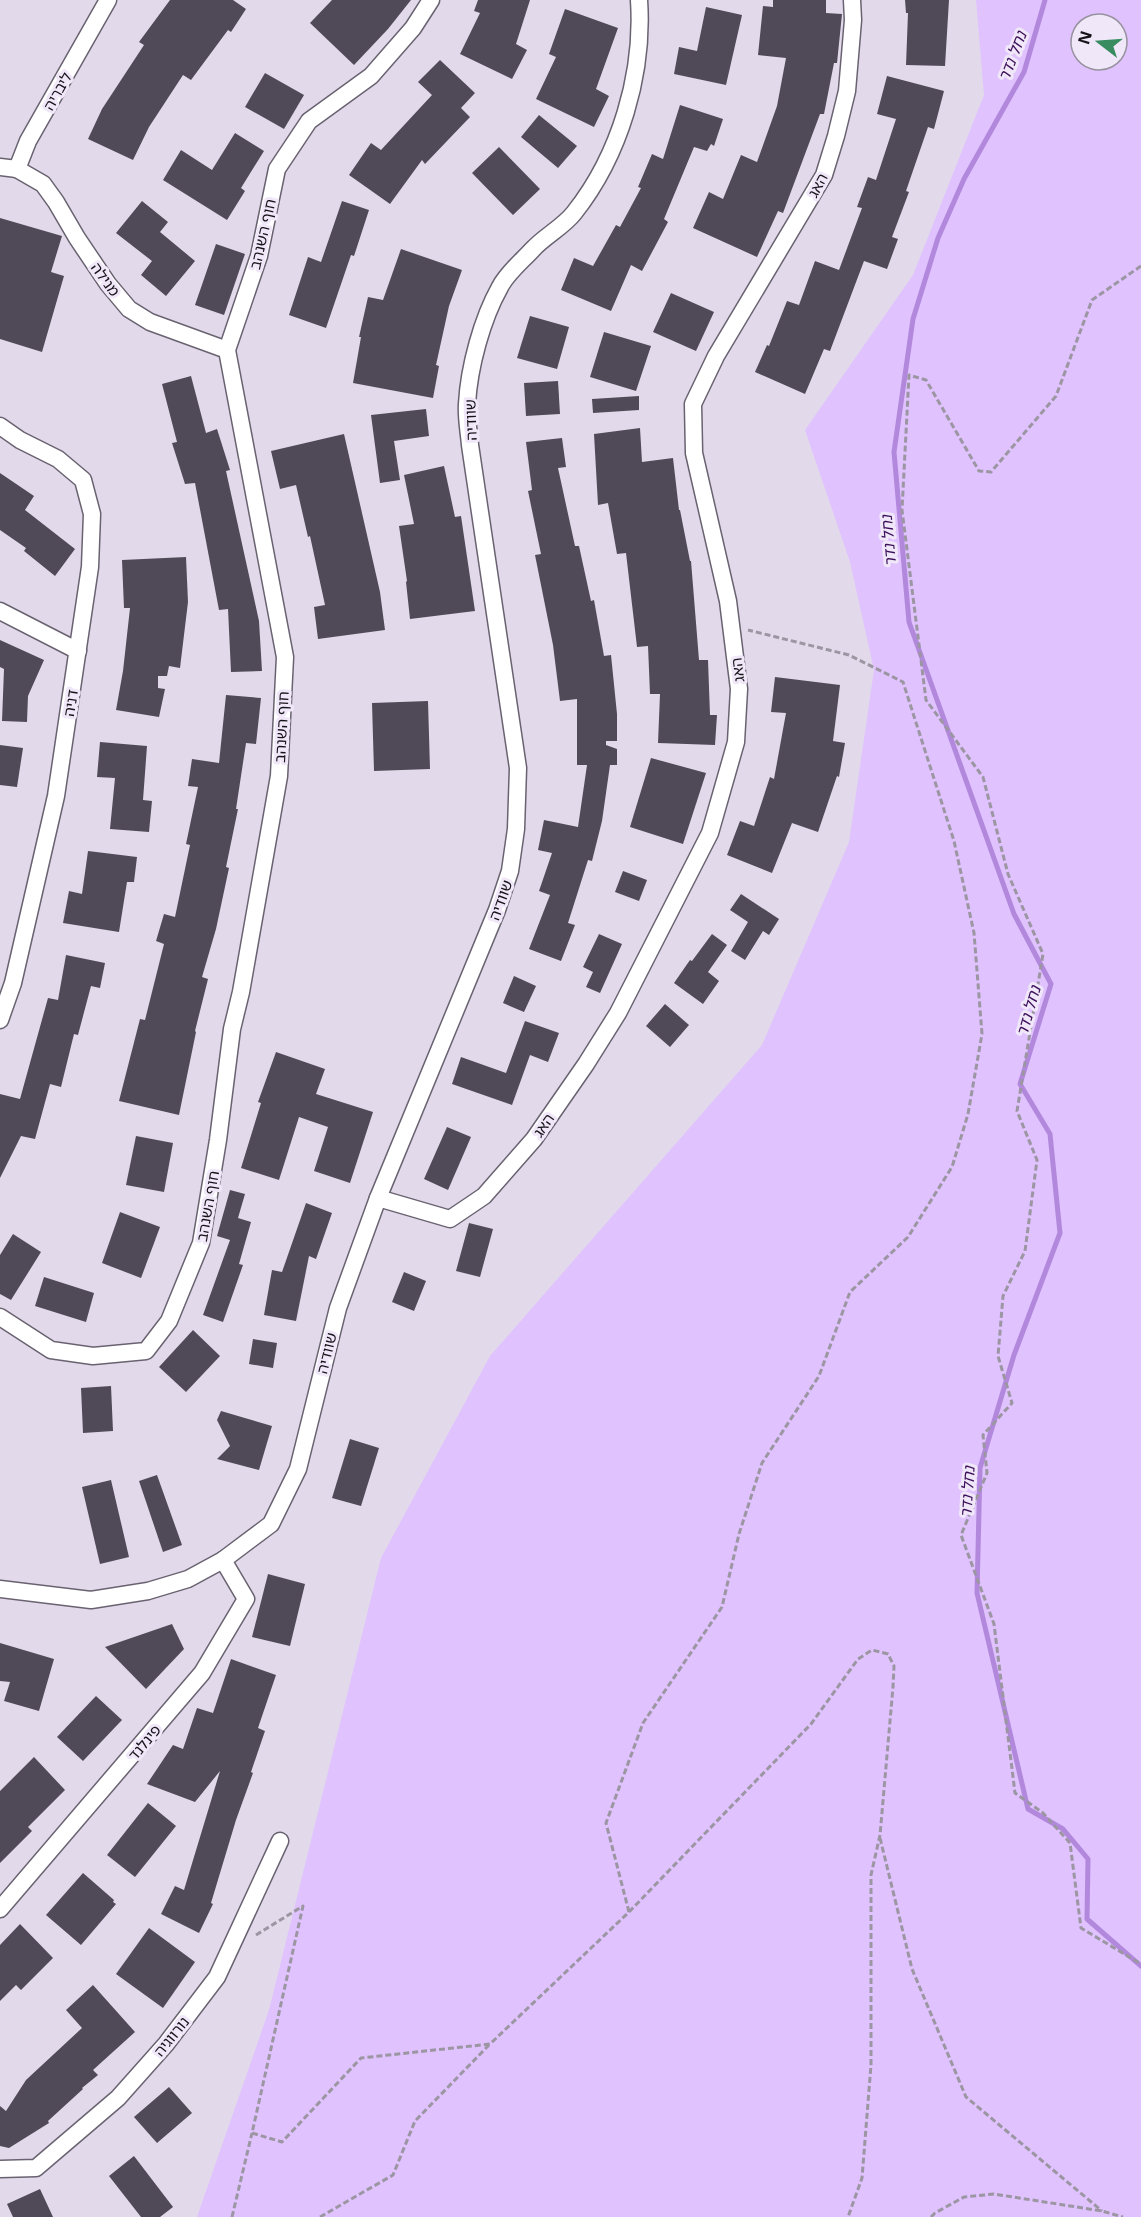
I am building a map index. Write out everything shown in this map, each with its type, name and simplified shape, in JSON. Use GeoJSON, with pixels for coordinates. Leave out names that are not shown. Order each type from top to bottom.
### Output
{"type":"FeatureCollection","features":[{"type":"Feature","properties":{"kind":"street","name":"ליבריה"},"geometry":{"type":"LineString","coordinates":[[8,168],[28,141],[108,0]]}},
{"type":"Feature","properties":{"kind":"street","name":"חוף השנהב"},"geometry":{"type":"LineString","coordinates":[[0,1317],[51,1350],[93,1356],[146,1351],[170,1321],[201,1243],[218,1140],[232,1029],[242,992],[279,776],[285,657],[227,350],[259,256],[277,169],[309,121],[370,76],[413,28],[431,0]]}},
{"type":"Feature","properties":{"kind":"street","name":"שוודיה"},"geometry":{"type":"LineString","coordinates":[[0,1589],[92,1599],[148,1591],[188,1579],[223,1560],[271,1524],[298,1469],[338,1308],[378,1198],[497,910],[510,872],[516,829],[518,768],[470,445],[467,405],[473,365],[482,329],[500,285],[536,246],[573,215],[601,174],[627,106],[636,62],[639,0]]}},
{"type":"Feature","properties":{"kind":"street","name":"האג"},"geometry":{"type":"LineString","coordinates":[[378,1198],[450,1219],[484,1196],[534,1138],[618,1013],[710,833],[736,742],[739,689],[728,601],[693,453],[693,404],[716,356],[824,175],[847,91],[853,20],[852,0]]}},
{"type":"Feature","properties":{"kind":"street","name":"מנילה"},"geometry":{"type":"LineString","coordinates":[[8,168],[42,184],[108,284],[129,309],[150,322],[227,350]]}},
{"type":"Feature","properties":{"kind":"street","name":"דניה"},"geometry":{"type":"LineString","coordinates":[[0,426],[20,440],[58,459],[83,480],[92,514],[90,567],[56,796],[13,983],[0,1020]]}},
{"type":"Feature","properties":{"kind":"street"},"geometry":{"type":"LineString","coordinates":[[0,611],[78,651]]}},
{"type":"Feature","properties":{"kind":"street","name":"פינלנד"},"geometry":{"type":"LineString","coordinates":[[0,1908],[58,1844],[202,1673],[246,1599],[223,1560]]}},
{"type":"Feature","properties":{"kind":"street","name":"נורווגיה"},"geometry":{"type":"LineString","coordinates":[[0,2169],[36,2168],[117,2098],[166,2044],[217,1977],[280,1840]]}},
{"type":"Feature","properties":{"kind":"path"},"geometry":{"type":"LineString","coordinates":[[1141,266],[1092,300],[1056,396],[991,472],[979,471],[926,380],[909,375],[902,510],[926,700],[983,777],[1008,874],[1043,954],[1017,1111],[1037,1160],[1025,1251],[1004,1296],[998,1356],[1012,1403],[983,1435],[987,1473],[961,1535],[994,1624],[1015,1793],[1043,1813],[1070,1843],[1081,1928],[1141,1964]]}},
{"type":"Feature","properties":{"kind":"path"},"geometry":{"type":"LineString","coordinates":[[629,1912],[606,1823],[643,1723],[722,1607],[739,1534],[762,1463],[819,1376],[850,1292],[908,1237],[952,1167],[969,1114],[982,1034],[974,933],[954,841],[903,682],[849,655],[731,626]]}},
{"type":"Feature","properties":{"kind":"path"},"geometry":{"type":"LineString","coordinates":[[320,2217],[393,2175],[415,2121],[490,2044],[629,1912],[810,1724],[858,1659],[872,1650],[888,1654],[894,1666],[880,1835],[871,1875],[871,2065],[865,2144],[862,2178],[848,2217]]}},
{"type":"Feature","properties":{"kind":"path"},"geometry":{"type":"LineString","coordinates":[[880,1835],[912,1969],[966,2097],[1101,2211]]}},
{"type":"Feature","properties":{"kind":"path"},"geometry":{"type":"LineString","coordinates":[[229,1951],[303,1906],[231,2217]]}},
{"type":"Feature","properties":{"kind":"path"},"geometry":{"type":"LineString","coordinates":[[252,2133],[282,2142],[361,2058],[490,2044]]}},
{"type":"Feature","properties":{"kind":"path"},"geometry":{"type":"LineString","coordinates":[[931,2217],[964,2197],[994,2194],[1101,2211],[1123,2217]]}},
{"type":"Feature","properties":{"kind":"shaded area"},"geometry":{"type":"Polygon","coordinates":[[[976,0],[1141,0],[1141,2217],[197,2217],[269,2010],[381,1558],[490,1356],[762,1045],[849,842],[874,670],[850,562],[805,430],[913,275],[984,95],[976,0]]]}},
{"type":"Feature","properties":{"kind":"building"},"geometry":{"type":"Polygon","coordinates":[[[170,0],[233,0],[246,9],[231,32],[228,30],[191,80],[183,75],[149,127],[133,160],[88,139],[102,109],[144,45],[139,42],[170,0]]]}},
{"type":"Feature","properties":{"kind":"building"},"geometry":{"type":"Polygon","coordinates":[[[332,0],[411,0],[388,29],[354,65],[310,23],[332,0]]]}},
{"type":"Feature","properties":{"kind":"building"},"geometry":{"type":"Polygon","coordinates":[[[478,0],[530,0],[516,44],[527,50],[512,79],[460,54],[480,13],[474,11],[478,0]]]}},
{"type":"Feature","properties":{"kind":"building"},"geometry":{"type":"Polygon","coordinates":[[[773,0],[826,0],[826,13],[842,14],[837,63],[834,63],[824,114],[820,114],[783,213],[778,211],[757,257],[693,228],[709,192],[723,199],[741,155],[757,162],[777,106],[786,58],[758,55],[763,6],[773,7],[773,0]]]}},
{"type":"Feature","properties":{"kind":"building"},"geometry":{"type":"Polygon","coordinates":[[[905,0],[949,0],[945,66],[906,65],[908,13],[906,13],[905,0]]]}},
{"type":"Feature","properties":{"kind":"building"},"geometry":{"type":"Polygon","coordinates":[[[706,7],[742,15],[726,85],[674,74],[679,47],[697,51],[706,7]]]}},
{"type":"Feature","properties":{"kind":"building"},"geometry":{"type":"Polygon","coordinates":[[[565,9],[618,28],[596,89],[609,96],[594,127],[536,99],[556,57],[549,54],[565,9]]]}},
{"type":"Feature","properties":{"kind":"building"},"geometry":{"type":"Polygon","coordinates":[[[440,60],[475,93],[461,108],[470,117],[425,164],[422,160],[390,204],[349,175],[371,143],[381,150],[432,95],[418,82],[440,60]]]}},
{"type":"Feature","properties":{"kind":"building"},"geometry":{"type":"Polygon","coordinates":[[[265,73],[304,95],[284,129],[245,107],[265,73]]]}},
{"type":"Feature","properties":{"kind":"building"},"geometry":{"type":"Polygon","coordinates":[[[887,76],[944,91],[934,129],[928,127],[906,191],[909,192],[892,237],[898,239],[887,269],[864,261],[830,351],[824,349],[805,394],[755,372],[767,345],[769,346],[787,301],[799,305],[815,261],[839,270],[862,208],[857,207],[868,177],[876,180],[896,119],[877,114],[887,76]]]}},
{"type":"Feature","properties":{"kind":"building"},"geometry":{"type":"Polygon","coordinates":[[[680,105],[723,119],[714,146],[711,144],[707,151],[694,147],[664,219],[668,222],[642,271],[631,265],[611,311],[561,290],[574,258],[593,266],[616,225],[620,227],[641,188],[638,187],[652,154],[663,159],[680,105]]]}},
{"type":"Feature","properties":{"kind":"building"},"geometry":{"type":"Polygon","coordinates":[[[539,115],[577,146],[558,168],[521,137],[539,115]]]}},
{"type":"Feature","properties":{"kind":"building"},"geometry":{"type":"Polygon","coordinates":[[[235,133],[264,151],[241,188],[245,191],[227,220],[163,180],[181,150],[212,170],[235,133]]]}},
{"type":"Feature","properties":{"kind":"building"},"geometry":{"type":"Polygon","coordinates":[[[499,147],[540,189],[513,215],[472,173],[499,147]]]}},
{"type":"Feature","properties":{"kind":"building"},"geometry":{"type":"Polygon","coordinates":[[[142,201],[168,222],[160,232],[195,261],[166,296],[141,275],[152,261],[116,233],[142,201]]]}},
{"type":"Feature","properties":{"kind":"building"},"geometry":{"type":"Polygon","coordinates":[[[342,201],[369,210],[326,328],[289,315],[308,257],[321,262],[342,201]]]}},
{"type":"Feature","properties":{"kind":"building"},"geometry":{"type":"Polygon","coordinates":[[[0,218],[62,236],[51,272],[64,276],[42,352],[0,339],[0,218]]]}},
{"type":"Feature","properties":{"kind":"building"},"geometry":{"type":"Polygon","coordinates":[[[216,244],[245,254],[224,315],[195,305],[216,244]]]}},
{"type":"Feature","properties":{"kind":"building"},"geometry":{"type":"Polygon","coordinates":[[[401,249],[462,270],[449,306],[436,365],[439,366],[433,398],[353,383],[361,337],[359,337],[368,297],[383,300],[401,249]]]}},
{"type":"Feature","properties":{"kind":"building"},"geometry":{"type":"Polygon","coordinates":[[[671,293],[714,312],[696,351],[653,332],[671,293]]]}},
{"type":"Feature","properties":{"kind":"building"},"geometry":{"type":"Polygon","coordinates":[[[530,316],[569,327],[557,369],[517,358],[530,316]]]}},
{"type":"Feature","properties":{"kind":"building"},"geometry":{"type":"Polygon","coordinates":[[[604,332],[651,346],[636,391],[590,377],[604,332]]]}},
{"type":"Feature","properties":{"kind":"building"},"geometry":{"type":"Polygon","coordinates":[[[191,376],[206,433],[217,429],[230,470],[226,471],[259,621],[262,671],[231,672],[228,609],[219,610],[195,483],[185,484],[172,443],[177,442],[162,384],[191,376]]]}},
{"type":"Feature","properties":{"kind":"building"},"geometry":{"type":"Polygon","coordinates":[[[558,381],[560,414],[526,416],[524,383],[558,381]]]}},
{"type":"Feature","properties":{"kind":"building"},"geometry":{"type":"Polygon","coordinates":[[[639,396],[639,410],[593,413],[592,399],[639,396]]]}},
{"type":"Feature","properties":{"kind":"building"},"geometry":{"type":"Polygon","coordinates":[[[426,409],[429,436],[394,441],[400,480],[380,483],[371,415],[426,409]]]}},
{"type":"Feature","properties":{"kind":"building"},"geometry":{"type":"Polygon","coordinates":[[[640,428],[642,462],[673,458],[679,510],[691,561],[699,660],[708,660],[710,715],[717,715],[715,745],[658,743],[660,694],[650,694],[648,646],[637,647],[626,553],[617,554],[608,503],[598,505],[594,434],[640,428]]]}},
{"type":"Feature","properties":{"kind":"building"},"geometry":{"type":"Polygon","coordinates":[[[344,434],[380,592],[385,630],[318,639],[314,607],[325,605],[310,536],[308,537],[296,485],[280,489],[271,451],[344,434]]]}},
{"type":"Feature","properties":{"kind":"building"},"geometry":{"type":"Polygon","coordinates":[[[562,438],[566,467],[558,468],[575,546],[579,546],[591,601],[594,600],[604,656],[611,655],[617,714],[617,741],[606,741],[606,745],[617,749],[617,765],[610,765],[602,821],[592,861],[588,860],[568,923],[575,925],[561,961],[529,949],[550,895],[539,891],[552,853],[538,850],[544,820],[578,827],[587,765],[577,765],[577,699],[560,701],[553,645],[535,555],[541,554],[528,491],[532,490],[526,442],[562,438]]]}},
{"type":"Feature","properties":{"kind":"building"},"geometry":{"type":"Polygon","coordinates":[[[444,466],[455,517],[461,516],[475,611],[410,619],[399,526],[414,524],[404,475],[444,466]]]}},
{"type":"Feature","properties":{"kind":"building"},"geometry":{"type":"Polygon","coordinates":[[[0,473],[34,496],[25,510],[75,549],[55,576],[24,551],[26,548],[0,530],[0,473]]]}},
{"type":"Feature","properties":{"kind":"building"},"geometry":{"type":"Polygon","coordinates":[[[186,557],[188,602],[180,668],[169,666],[167,676],[158,676],[158,688],[165,689],[159,717],[116,710],[130,608],[124,608],[122,560],[186,557]]]}},
{"type":"Feature","properties":{"kind":"building"},"geometry":{"type":"Polygon","coordinates":[[[0,640],[44,660],[28,696],[27,722],[2,721],[4,669],[0,667],[0,640]]]}},
{"type":"Feature","properties":{"kind":"building"},"geometry":{"type":"Polygon","coordinates":[[[775,677],[840,685],[833,741],[845,743],[839,777],[837,776],[818,832],[792,823],[772,873],[727,855],[740,821],[754,826],[770,777],[774,779],[786,713],[771,712],[775,677]]]}},
{"type":"Feature","properties":{"kind":"building"},"geometry":{"type":"Polygon","coordinates":[[[226,695],[261,698],[256,744],[246,743],[236,809],[238,809],[226,867],[229,868],[216,929],[202,977],[208,979],[195,1031],[179,1115],[119,1101],[140,1019],[145,1020],[164,944],[156,941],[164,914],[175,917],[190,845],[186,844],[198,787],[188,786],[192,759],[219,763],[226,695]]]}},
{"type":"Feature","properties":{"kind":"building"},"geometry":{"type":"Polygon","coordinates":[[[428,701],[430,769],[374,771],[372,703],[428,701]]]}},
{"type":"Feature","properties":{"kind":"building"},"geometry":{"type":"Polygon","coordinates":[[[100,742],[147,746],[143,800],[152,801],[149,832],[110,829],[115,778],[97,777],[100,742]]]}},
{"type":"Feature","properties":{"kind":"building"},"geometry":{"type":"Polygon","coordinates":[[[0,745],[23,748],[17,787],[0,785],[0,745]]]}},
{"type":"Feature","properties":{"kind":"building"},"geometry":{"type":"Polygon","coordinates":[[[651,758],[706,773],[683,844],[630,827],[651,758]]]}},
{"type":"Feature","properties":{"kind":"building"},"geometry":{"type":"Polygon","coordinates":[[[88,851],[137,857],[134,882],[127,882],[119,932],[63,923],[69,891],[82,894],[88,851]]]}},
{"type":"Feature","properties":{"kind":"building"},"geometry":{"type":"Polygon","coordinates":[[[623,871],[647,880],[639,901],[615,892],[623,871]]]}},
{"type":"Feature","properties":{"kind":"building"},"geometry":{"type":"Polygon","coordinates":[[[741,894],[779,919],[769,935],[763,931],[745,960],[731,951],[748,922],[730,910],[741,894]]]}},
{"type":"Feature","properties":{"kind":"building"},"geometry":{"type":"Polygon","coordinates":[[[599,934],[622,944],[600,993],[586,987],[593,972],[583,967],[599,934]]]}},
{"type":"Feature","properties":{"kind":"building"},"geometry":{"type":"Polygon","coordinates":[[[712,934],[727,945],[708,972],[719,981],[703,1004],[674,983],[712,934]]]}},
{"type":"Feature","properties":{"kind":"building"},"geometry":{"type":"Polygon","coordinates":[[[66,955],[105,963],[100,988],[91,986],[78,1035],[74,1034],[61,1087],[50,1084],[35,1139],[21,1136],[0,1178],[0,1094],[20,1099],[48,998],[58,1000],[66,955]]]}},
{"type":"Feature","properties":{"kind":"building"},"geometry":{"type":"Polygon","coordinates":[[[514,976],[536,986],[524,1012],[503,1003],[514,976]]]}},
{"type":"Feature","properties":{"kind":"building"},"geometry":{"type":"Polygon","coordinates":[[[665,1004],[689,1025],[670,1047],[646,1026],[665,1004]]]}},
{"type":"Feature","properties":{"kind":"building"},"geometry":{"type":"Polygon","coordinates":[[[525,1021],[559,1033],[548,1062],[530,1055],[512,1105],[452,1084],[461,1057],[506,1073],[525,1021]]]}},
{"type":"Feature","properties":{"kind":"building"},"geometry":{"type":"Polygon","coordinates":[[[276,1052],[325,1069],[316,1094],[373,1112],[350,1183],[314,1171],[328,1127],[299,1117],[279,1180],[241,1168],[261,1103],[258,1102],[276,1052]]]}},
{"type":"Feature","properties":{"kind":"building"},"geometry":{"type":"Polygon","coordinates":[[[447,1127],[471,1137],[448,1190],[424,1179],[447,1127]]]}},
{"type":"Feature","properties":{"kind":"building"},"geometry":{"type":"Polygon","coordinates":[[[136,1136],[173,1143],[164,1192],[126,1185],[136,1136]]]}},
{"type":"Feature","properties":{"kind":"building"},"geometry":{"type":"Polygon","coordinates":[[[230,1190],[245,1194],[238,1218],[251,1222],[239,1264],[243,1265],[223,1322],[203,1315],[230,1240],[217,1236],[230,1190]]]}},
{"type":"Feature","properties":{"kind":"building"},"geometry":{"type":"Polygon","coordinates":[[[306,1203],[332,1213],[316,1259],[309,1256],[296,1321],[264,1315],[272,1270],[282,1272],[306,1203]]]}},
{"type":"Feature","properties":{"kind":"building"},"geometry":{"type":"Polygon","coordinates":[[[120,1212],[160,1227],[141,1278],[102,1263],[120,1212]]]}},
{"type":"Feature","properties":{"kind":"building"},"geometry":{"type":"Polygon","coordinates":[[[469,1223],[493,1229],[480,1277],[456,1271],[469,1223]]]}},
{"type":"Feature","properties":{"kind":"building"},"geometry":{"type":"Polygon","coordinates":[[[13,1234],[41,1252],[11,1300],[0,1294],[0,1255],[13,1234]]]}},
{"type":"Feature","properties":{"kind":"building"},"geometry":{"type":"Polygon","coordinates":[[[404,1272],[426,1281],[414,1311],[392,1302],[404,1272]]]}},
{"type":"Feature","properties":{"kind":"building"},"geometry":{"type":"Polygon","coordinates":[[[44,1277],[94,1293],[86,1322],[35,1306],[44,1277]]]}},
{"type":"Feature","properties":{"kind":"building"},"geometry":{"type":"Polygon","coordinates":[[[193,1330],[220,1356],[186,1392],[159,1367],[193,1330]]]}},
{"type":"Feature","properties":{"kind":"building"},"geometry":{"type":"Polygon","coordinates":[[[253,1339],[277,1343],[273,1368],[249,1364],[253,1339]]]}},
{"type":"Feature","properties":{"kind":"building"},"geometry":{"type":"Polygon","coordinates":[[[111,1386],[113,1431],[83,1433],[81,1388],[111,1386]]]}},
{"type":"Feature","properties":{"kind":"building"},"geometry":{"type":"Polygon","coordinates":[[[221,1411],[272,1426],[259,1470],[217,1459],[230,1446],[217,1420],[221,1411]]]}},
{"type":"Feature","properties":{"kind":"building"},"geometry":{"type":"Polygon","coordinates":[[[350,1439],[379,1448],[361,1506],[332,1498],[350,1439]]]}},
{"type":"Feature","properties":{"kind":"building"},"geometry":{"type":"Polygon","coordinates":[[[157,1475],[182,1545],[163,1552],[139,1481],[157,1475]]]}},
{"type":"Feature","properties":{"kind":"building"},"geometry":{"type":"Polygon","coordinates":[[[111,1480],[129,1557],[100,1564],[82,1487],[111,1480]]]}},
{"type":"Feature","properties":{"kind":"building"},"geometry":{"type":"Polygon","coordinates":[[[268,1574],[305,1584],[290,1646],[252,1637],[268,1574]]]}},
{"type":"Feature","properties":{"kind":"building"},"geometry":{"type":"Polygon","coordinates":[[[172,1624],[184,1649],[146,1689],[105,1647],[172,1624]]]}},
{"type":"Feature","properties":{"kind":"building"},"geometry":{"type":"Polygon","coordinates":[[[0,1643],[54,1659],[39,1711],[4,1701],[10,1682],[0,1681],[0,1643]]]}},
{"type":"Feature","properties":{"kind":"building"},"geometry":{"type":"Polygon","coordinates":[[[231,1659],[276,1675],[258,1728],[265,1731],[251,1772],[253,1773],[236,1820],[211,1903],[213,1904],[199,1933],[161,1914],[175,1886],[184,1890],[220,1771],[195,1802],[147,1784],[173,1745],[183,1749],[197,1708],[213,1713],[231,1659]]]}},
{"type":"Feature","properties":{"kind":"building"},"geometry":{"type":"Polygon","coordinates":[[[96,1696],[122,1720],[83,1761],[57,1737],[96,1696]]]}},
{"type":"Feature","properties":{"kind":"building"},"geometry":{"type":"Polygon","coordinates":[[[34,1757],[65,1790],[28,1827],[32,1831],[0,1863],[0,1791],[34,1757]]]}},
{"type":"Feature","properties":{"kind":"building"},"geometry":{"type":"Polygon","coordinates":[[[148,1803],[176,1826],[135,1877],[107,1855],[148,1803]]]}},
{"type":"Feature","properties":{"kind":"building"},"geometry":{"type":"Polygon","coordinates":[[[83,1873],[116,1904],[81,1945],[46,1915],[83,1873]]]}},
{"type":"Feature","properties":{"kind":"building"},"geometry":{"type":"Polygon","coordinates":[[[20,1924],[53,1958],[21,1990],[16,1985],[0,2001],[0,1945],[20,1924]]]}},
{"type":"Feature","properties":{"kind":"building"},"geometry":{"type":"Polygon","coordinates":[[[149,1928],[195,1962],[163,2008],[116,1974],[149,1928]]]}},
{"type":"Feature","properties":{"kind":"building"},"geometry":{"type":"Polygon","coordinates":[[[93,1985],[135,2032],[93,2070],[98,2075],[48,2121],[49,2123],[9,2148],[0,2146],[0,2106],[6,2111],[26,2080],[82,2028],[66,2010],[93,1985]]]}},
{"type":"Feature","properties":{"kind":"building"},"geometry":{"type":"Polygon","coordinates":[[[169,2087],[192,2113],[157,2143],[134,2117],[169,2087]]]}},
{"type":"Feature","properties":{"kind":"building"},"geometry":{"type":"Polygon","coordinates":[[[134,2156],[173,2207],[160,2217],[141,2217],[109,2176],[134,2156]]]}},
{"type":"Feature","properties":{"kind":"building"},"geometry":{"type":"Polygon","coordinates":[[[40,2189],[53,2217],[13,2217],[7,2204],[40,2189]]]}},
{"type":"Feature","properties":{"kind":"waterway","name":"נחל נדר"},"geometry":{"type":"LineString","coordinates":[[1045,0],[1024,72],[964,179],[938,238],[913,319],[894,452],[909,622],[1014,914],[1051,984],[1020,1084],[1050,1134],[1060,1233],[1014,1355],[980,1468],[977,1593],[1028,1809],[1063,1829],[1088,1859],[1087,1919],[1141,1966]]}}]}
